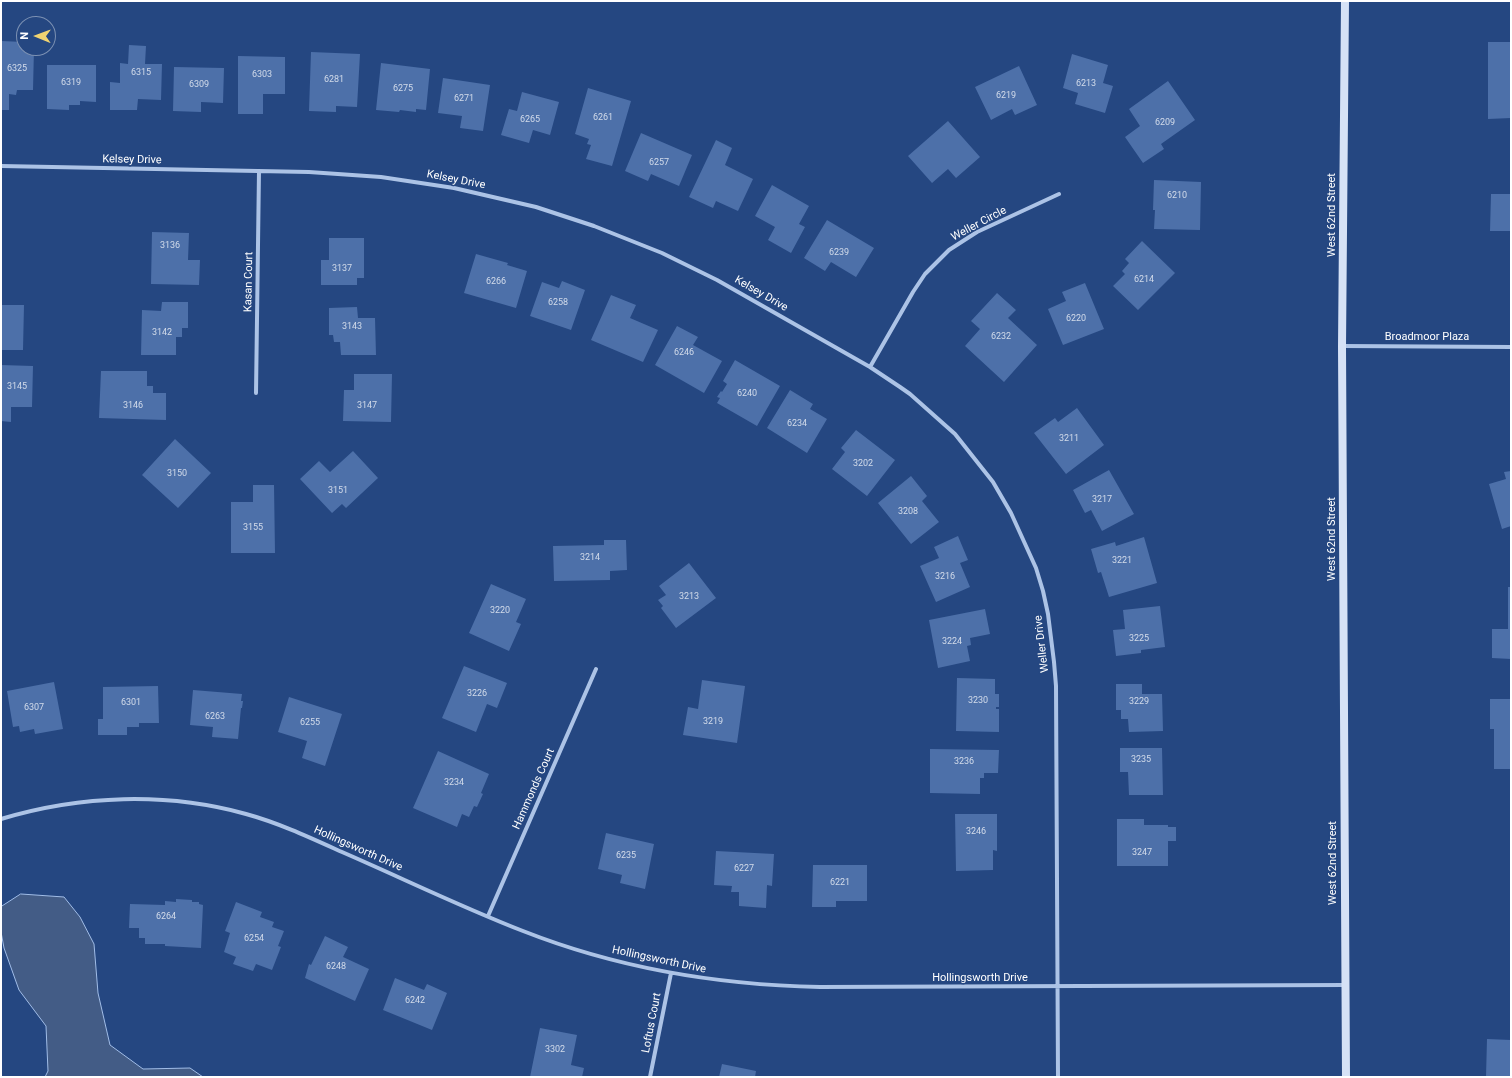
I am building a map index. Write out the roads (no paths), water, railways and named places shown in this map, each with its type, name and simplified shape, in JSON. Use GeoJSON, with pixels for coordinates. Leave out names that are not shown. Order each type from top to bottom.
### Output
{"type":"FeatureCollection","features":[{"type":"Feature","properties":{"kind":"street","name":"West 62nd Street"},"geometry":{"type":"LineString","coordinates":[[1345,1],[1342,346],[1346,1077]]}},
{"type":"Feature","properties":{"kind":"street","name":"Kelsey Drive"},"geometry":{"type":"LineString","coordinates":[[1,166],[358,174],[430,184],[501,198],[571,218],[629,239],[688,265],[745,295],[870,367]]}},
{"type":"Feature","properties":{"kind":"street","name":"Kasan Court"},"geometry":{"type":"LineString","coordinates":[[256,393],[259,171]]}},
{"type":"Feature","properties":{"kind":"street","name":"Weller Circle"},"geometry":{"type":"LineString","coordinates":[[870,367],[925,274],[949,250],[977,232],[1059,194]]}},
{"type":"Feature","properties":{"kind":"street","name":"Broadmoor Plaza"},"geometry":{"type":"LineString","coordinates":[[1342,346],[1511,347]]}},
{"type":"Feature","properties":{"kind":"street","name":"Weller Drive"},"geometry":{"type":"LineString","coordinates":[[870,367],[910,394],[937,417],[958,439],[985,472],[1011,513],[1026,545],[1041,585],[1048,614],[1056,686],[1058,1077]]}},
{"type":"Feature","properties":{"kind":"street","name":"Hammonds Court"},"geometry":{"type":"LineString","coordinates":[[488,916],[596,669]]}},
{"type":"Feature","properties":{"kind":"street","name":"Hollingsworth Drive"},"geometry":{"type":"LineString","coordinates":[[1,819],[34,810],[72,803],[125,799],[178,801],[249,814],[288,828],[523,931],[571,948],[634,965],[671,973],[726,981],[802,987],[1345,985]]}},
{"type":"Feature","properties":{"kind":"street","name":"Loftus Court"},"geometry":{"type":"LineString","coordinates":[[650,1077],[671,973]]}},
{"type":"Feature","properties":{"kind":"water"},"geometry":{"type":"Polygon","coordinates":[[[21,894],[64,897],[80,917],[94,944],[98,993],[110,1045],[143,1069],[190,1068],[203,1077],[45,1077],[48,1071],[46,1026],[19,990],[4,948],[1,932],[1,907],[21,894]]]}}]}
